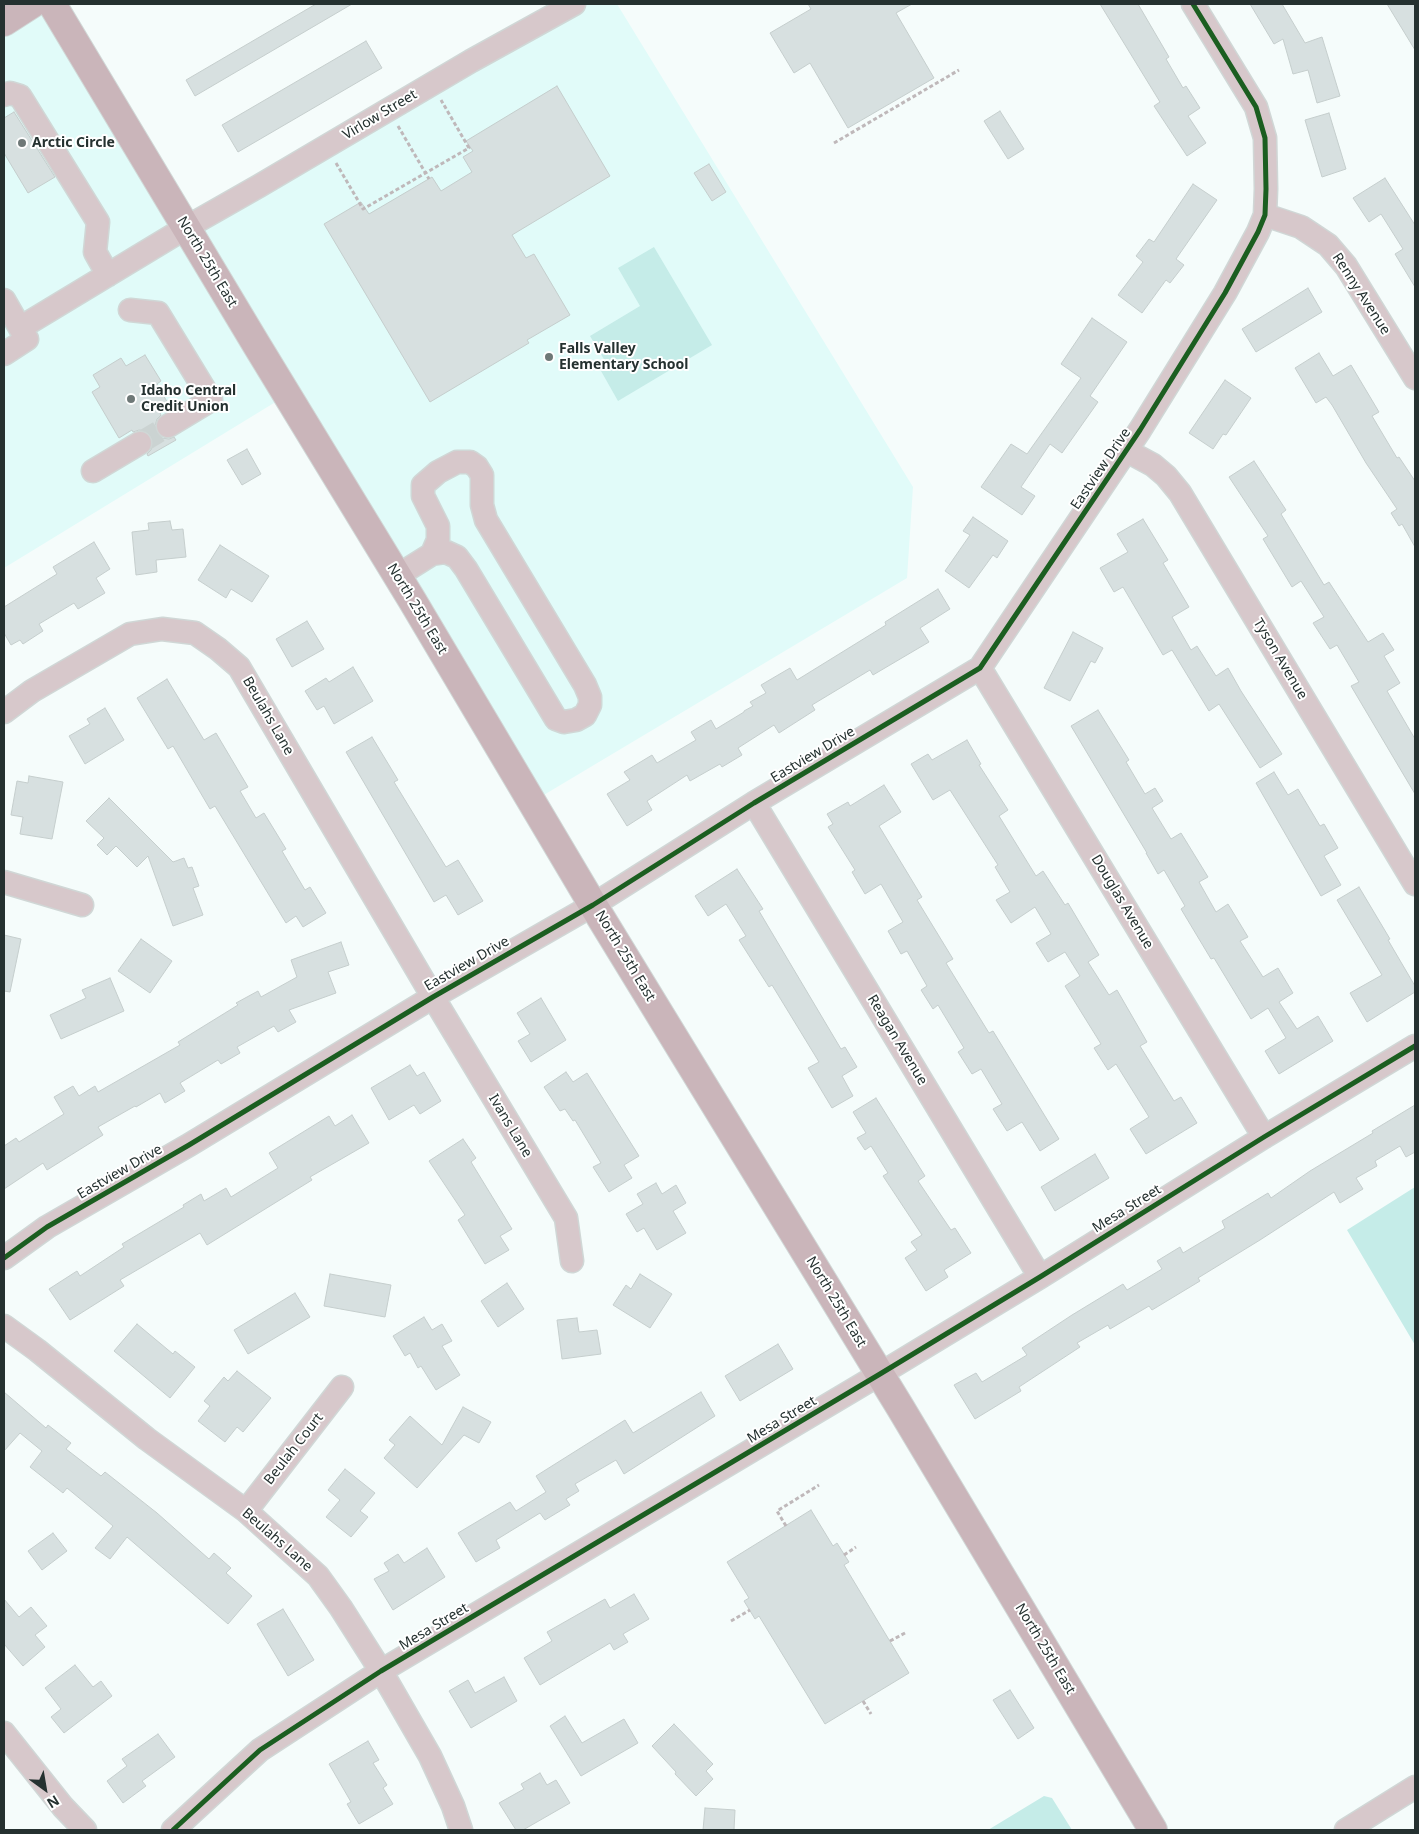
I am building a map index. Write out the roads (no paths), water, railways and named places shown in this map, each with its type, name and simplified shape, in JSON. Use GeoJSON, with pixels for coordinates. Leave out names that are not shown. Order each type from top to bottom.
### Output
{"type":"FeatureCollection","features":[{"type":"Feature","properties":{"kind":"main road"},"geometry":{"type":"LineString","coordinates":[[4,22],[32,4]]}},
{"type":"Feature","properties":{"kind":"main road","name":"North 25th East"},"geometry":{"type":"LineString","coordinates":[[52,4],[593,905],[880,1374],[1153,1830]]}},
{"type":"Feature","properties":{"kind":"street","name":"Virlow Street"},"geometry":{"type":"LineString","coordinates":[[20,328],[187,227],[471,61],[574,4]]}},
{"type":"Feature","properties":{"kind":"street","name":"Eastview Drive"},"geometry":{"type":"LineString","coordinates":[[4,1258],[48,1227],[189,1145],[432,997],[593,905],[754,803],[980,668],[1127,451],[1225,293],[1258,232],[1265,215],[1265,138],[1256,107],[1193,4]]}},
{"type":"Feature","properties":{"kind":"street"},"geometry":{"type":"LineString","coordinates":[[4,94],[10,93],[20,96],[98,222],[95,252],[108,274]]}},
{"type":"Feature","properties":{"kind":"street","name":"Renny Avenue"},"geometry":{"type":"LineString","coordinates":[[1265,215],[1300,227],[1328,245],[1346,266],[1415,378]]}},
{"type":"Feature","properties":{"kind":"street"},"geometry":{"type":"LineString","coordinates":[[4,300],[27,339],[4,354]]}},
{"type":"Feature","properties":{"kind":"street"},"geometry":{"type":"LineString","coordinates":[[130,310],[158,313],[211,400],[168,426]]}},
{"type":"Feature","properties":{"kind":"street"},"geometry":{"type":"LineString","coordinates":[[93,471],[140,443]]}},
{"type":"Feature","properties":{"kind":"street","name":"Tyson Avenue"},"geometry":{"type":"LineString","coordinates":[[1127,451],[1152,465],[1166,476],[1180,493],[1415,884]]}},
{"type":"Feature","properties":{"kind":"street"},"geometry":{"type":"LineString","coordinates":[[397,576],[432,554],[446,552],[457,558],[466,569],[556,718],[564,722],[576,720],[585,715],[590,705],[590,697],[586,685],[486,520],[482,506],[482,475],[477,467],[470,462],[457,462],[438,472],[423,485],[423,496],[438,526],[438,540],[432,554]]}},
{"type":"Feature","properties":{"kind":"street","name":"Beulahs Lane"},"geometry":{"type":"LineString","coordinates":[[4,712],[32,691],[130,634],[162,629],[195,633],[239,667],[432,997]]}},
{"type":"Feature","properties":{"kind":"street","name":"Douglas Avenue"},"geometry":{"type":"LineString","coordinates":[[980,668],[1264,1137]]}},
{"type":"Feature","properties":{"kind":"street","name":"Reagan Avenue"},"geometry":{"type":"LineString","coordinates":[[754,803],[1040,1277]]}},
{"type":"Feature","properties":{"kind":"street"},"geometry":{"type":"LineString","coordinates":[[4,882],[82,905]]}},
{"type":"Feature","properties":{"kind":"street","name":"Ivans Lane"},"geometry":{"type":"LineString","coordinates":[[432,997],[566,1218],[572,1261]]}},
{"type":"Feature","properties":{"kind":"street","name":"Mesa Street"},"geometry":{"type":"LineString","coordinates":[[173,1830],[260,1750],[381,1671],[880,1374],[1415,1046]]}},
{"type":"Feature","properties":{"kind":"street","name":"Beulahs Lane"},"geometry":{"type":"LineString","coordinates":[[4,1326],[37,1350],[147,1439],[246,1511],[318,1576],[381,1671],[430,1756],[453,1806],[461,1830]]}},
{"type":"Feature","properties":{"kind":"street","name":"Beulah Court"},"geometry":{"type":"LineString","coordinates":[[246,1511],[342,1387]]}},
{"type":"Feature","properties":{"kind":"street"},"geometry":{"type":"LineString","coordinates":[[4,1733],[63,1807],[85,1830]]}},
{"type":"Feature","properties":{"kind":"street"},"geometry":{"type":"LineString","coordinates":[[1346,1830],[1415,1787]]}},
{"type":"Feature","properties":{"kind":"tunnel"},"geometry":{"type":"LineString","coordinates":[[140,443],[168,426]]}},
{"type":"Feature","properties":{"kind":"place","name":"Arctic Circle"},"geometry":{"type":"Point","coordinates":[22,143]}},
{"type":"Feature","properties":{"kind":"place","name":"Falls Valley Elementary School"},"geometry":{"type":"Point","coordinates":[549,357]}},
{"type":"Feature","properties":{"kind":"place","name":"Idaho Central Credit Union"},"geometry":{"type":"Point","coordinates":[131,399]}}]}
